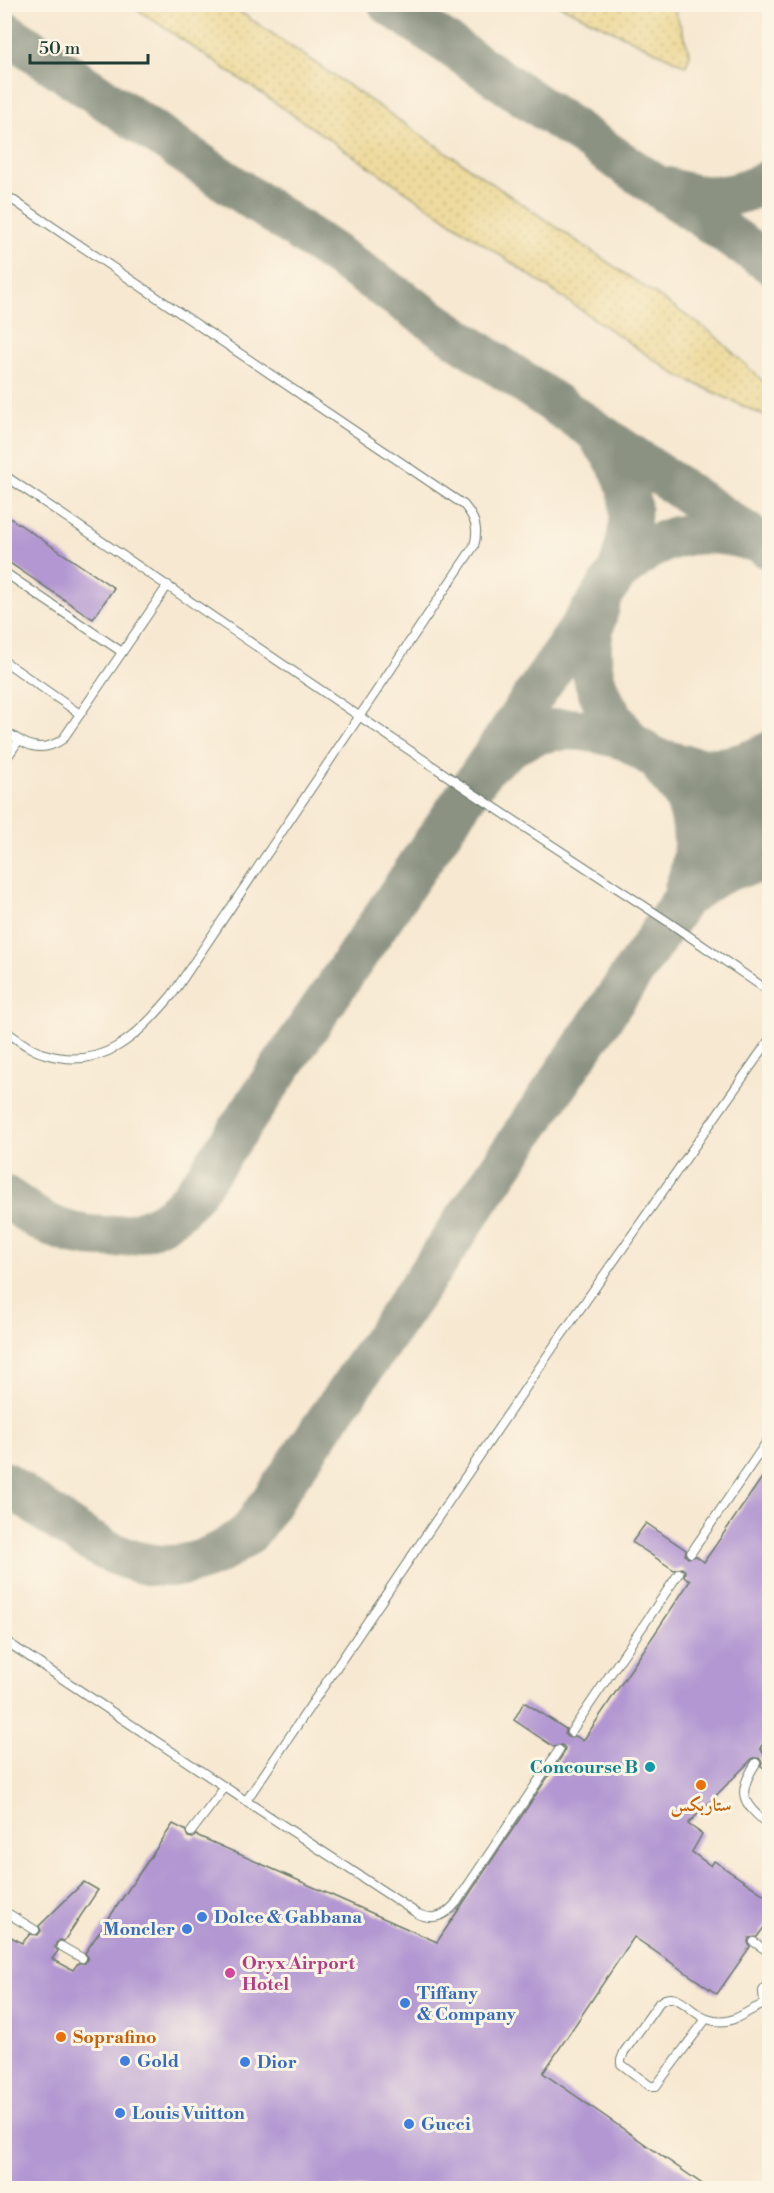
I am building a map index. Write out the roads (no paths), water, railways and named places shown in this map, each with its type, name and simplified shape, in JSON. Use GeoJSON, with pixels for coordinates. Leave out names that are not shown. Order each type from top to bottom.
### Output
{"type":"FeatureCollection","features":[{"type":"Feature","properties":{"kind":"lane"},"geometry":{"type":"LineString","coordinates":[[4,194],[464,505],[472,515],[478,534],[474,546],[172,995],[133,1037],[119,1047],[92,1057],[62,1058],[36,1050],[4,1030]]}},
{"type":"Feature","properties":{"kind":"lane"},"geometry":{"type":"LineString","coordinates":[[4,475],[770,992]]}},
{"type":"Feature","properties":{"kind":"lane"},"geometry":{"type":"LineString","coordinates":[[4,572],[122,652]]}},
{"type":"Feature","properties":{"kind":"lane"},"geometry":{"type":"LineString","coordinates":[[4,730],[35,747],[49,747],[63,739],[168,585]]}},
{"type":"Feature","properties":{"kind":"lane"},"geometry":{"type":"LineString","coordinates":[[4,661],[80,714]]}},
{"type":"Feature","properties":{"kind":"lane"},"geometry":{"type":"LineString","coordinates":[[4,762],[19,740]]}},
{"type":"Feature","properties":{"kind":"lane"},"geometry":{"type":"LineString","coordinates":[[246,1801],[548,1355],[770,1039]]}},
{"type":"Feature","properties":{"kind":"lane"},"geometry":{"type":"LineString","coordinates":[[691,1553],[770,1437]]}},
{"type":"Feature","properties":{"kind":"lane"},"geometry":{"type":"LineString","coordinates":[[571,1732],[678,1573]]}},
{"type":"Feature","properties":{"kind":"lane"},"geometry":{"type":"LineString","coordinates":[[4,1640],[411,1910],[426,1917],[443,1916],[456,1903],[559,1750]]}},
{"type":"Feature","properties":{"kind":"lane"},"geometry":{"type":"LineString","coordinates":[[756,1763],[746,1779],[743,1791],[746,1802],[770,1827]]}},
{"type":"Feature","properties":{"kind":"lane"},"geometry":{"type":"LineString","coordinates":[[191,1832],[225,1787]]}},
{"type":"Feature","properties":{"kind":"lane"},"geometry":{"type":"LineString","coordinates":[[4,1911],[35,1930]]}},
{"type":"Feature","properties":{"kind":"lane"},"geometry":{"type":"LineString","coordinates":[[754,1942],[770,1953]]}},
{"type":"Feature","properties":{"kind":"lane"},"geometry":{"type":"LineString","coordinates":[[61,1946],[82,1958]]}},
{"type":"Feature","properties":{"kind":"lane"},"geometry":{"type":"LineString","coordinates":[[706,2019],[656,2085],[650,2086],[621,2064],[621,2055],[662,2000],[675,1998],[706,2019],[724,2021],[746,2015],[767,2003],[763,1991],[770,1980]]}},
{"type":"Feature","properties":{"kind":"place","name":"Concourse B"},"geometry":{"type":"Point","coordinates":[650,1767]}},
{"type":"Feature","properties":{"kind":"place","name":"ستاربكس"},"geometry":{"type":"Point","coordinates":[701,1785]}},
{"type":"Feature","properties":{"kind":"place","name":"Dolce & Gabbana"},"geometry":{"type":"Point","coordinates":[202,1917]}},
{"type":"Feature","properties":{"kind":"place","name":"Moncler"},"geometry":{"type":"Point","coordinates":[187,1929]}},
{"type":"Feature","properties":{"kind":"place","name":"Oryx Airport Hotel"},"geometry":{"type":"Point","coordinates":[230,1973]}},
{"type":"Feature","properties":{"kind":"place","name":"Tiffany & Company"},"geometry":{"type":"Point","coordinates":[405,2003]}},
{"type":"Feature","properties":{"kind":"place","name":"Soprafino"},"geometry":{"type":"Point","coordinates":[61,2037]}},
{"type":"Feature","properties":{"kind":"place","name":"Gold"},"geometry":{"type":"Point","coordinates":[125,2061]}},
{"type":"Feature","properties":{"kind":"place","name":"Dior"},"geometry":{"type":"Point","coordinates":[245,2062]}},
{"type":"Feature","properties":{"kind":"place","name":"Louis Vuitton"},"geometry":{"type":"Point","coordinates":[120,2113]}},
{"type":"Feature","properties":{"kind":"place","name":"Gucci"},"geometry":{"type":"Point","coordinates":[409,2124]}}]}
